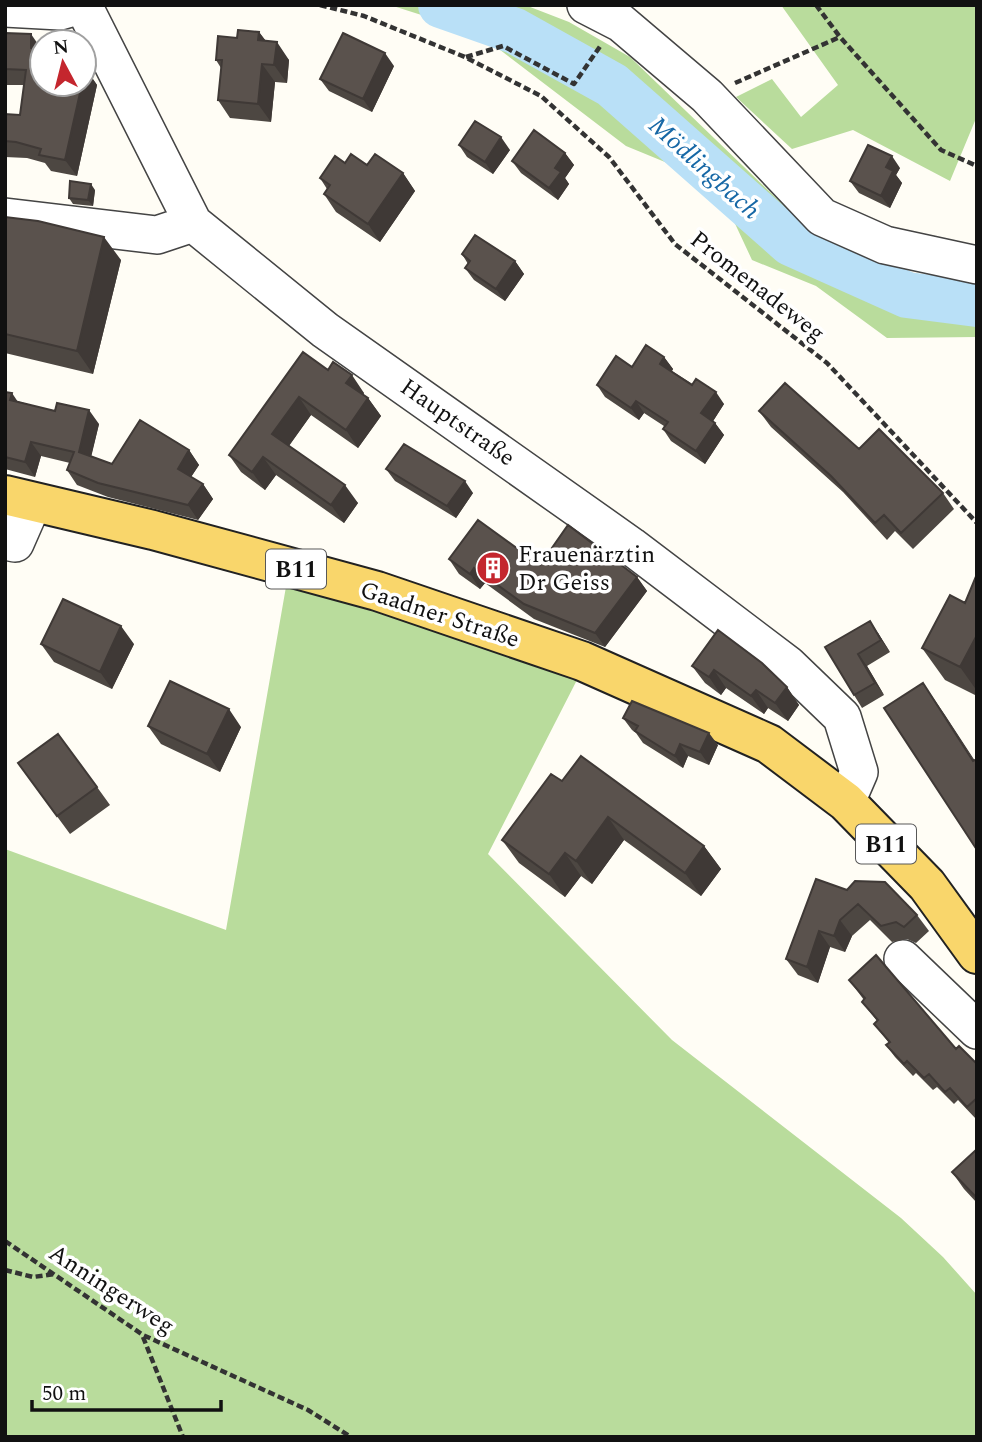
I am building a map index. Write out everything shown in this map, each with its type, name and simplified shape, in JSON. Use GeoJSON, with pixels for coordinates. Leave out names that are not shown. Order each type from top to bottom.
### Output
{"type":"FeatureCollection","features":[{"type":"Feature","properties":{"kind":"main road","name":"Gaadner Straße"},"geometry":{"type":"LineString","coordinates":[[19,499],[153,530],[377,592],[582,661],[769,744],[846,802]]}},
{"type":"Feature","properties":{"kind":"main road","name":"B11"},"geometry":{"type":"LineString","coordinates":[[846,802],[927,885],[977,954]]}},
{"type":"Feature","properties":{"kind":"street"},"geometry":{"type":"LineString","coordinates":[[5,8],[60,11],[82,5]]}},
{"type":"Feature","properties":{"kind":"street","name":"Hauptstraße"},"geometry":{"type":"LineString","coordinates":[[82,5],[193,223],[325,330],[597,522],[788,665],[842,717],[859,772],[846,802]]}},
{"type":"Feature","properties":{"kind":"street"},"geometry":{"type":"LineString","coordinates":[[586,5],[621,23],[707,96],[822,217],[884,245],[977,265]]}},
{"type":"Feature","properties":{"kind":"street"},"geometry":{"type":"LineString","coordinates":[[5,218],[157,235],[193,223]]}},
{"type":"Feature","properties":{"kind":"street"},"geometry":{"type":"LineString","coordinates":[[5,541],[15,543],[19,499]]}},
{"type":"Feature","properties":{"kind":"street"},"geometry":{"type":"LineString","coordinates":[[904,959],[977,1030]]}},
{"type":"Feature","properties":{"kind":"path","name":"Promenadeweg"},"geometry":{"type":"LineString","coordinates":[[320,5],[364,16],[465,57],[541,96],[609,157],[675,244],[827,363],[977,523]]}},
{"type":"Feature","properties":{"kind":"path"},"geometry":{"type":"LineString","coordinates":[[816,5],[840,37],[941,150],[977,166]]}},
{"type":"Feature","properties":{"kind":"path"},"geometry":{"type":"LineString","coordinates":[[707,96],[840,37]]}},
{"type":"Feature","properties":{"kind":"path"},"geometry":{"type":"LineString","coordinates":[[465,57],[503,46],[573,84],[604,41]]}},
{"type":"Feature","properties":{"kind":"path","name":"Anningerweg"},"geometry":{"type":"LineString","coordinates":[[5,1241],[56,1273],[143,1335],[308,1410],[351,1437]]}},
{"type":"Feature","properties":{"kind":"path"},"geometry":{"type":"LineString","coordinates":[[5,1270],[33,1277],[56,1273]]}},
{"type":"Feature","properties":{"kind":"path"},"geometry":{"type":"LineString","coordinates":[[143,1335],[183,1437]]}},
{"type":"Feature","properties":{"kind":"green space"},"geometry":{"type":"Polygon","coordinates":[[[390,5],[525,5],[569,22],[630,57],[798,219],[879,267],[977,284],[977,337],[887,338],[816,286],[752,260],[716,183],[626,146],[478,33],[390,5]]]}},
{"type":"Feature","properties":{"kind":"green space"},"geometry":{"type":"Polygon","coordinates":[[[781,5],[977,5],[977,116],[950,181],[853,130],[792,149],[736,97],[772,79],[801,117],[838,85],[781,5]]]}},
{"type":"Feature","properties":{"kind":"green space"},"geometry":{"type":"Polygon","coordinates":[[[287,581],[579,676],[488,854],[672,1040],[901,1218],[943,1257],[977,1295],[977,1437],[5,1437],[5,849],[226,930],[287,581]]]}},
{"type":"Feature","properties":{"kind":"building"},"geometry":{"type":"Polygon","coordinates":[[[238,30],[259,32],[258,40],[277,42],[274,65],[262,64],[258,104],[218,100],[222,60],[216,60],[218,36],[237,38],[238,30]]]}},
{"type":"Feature","properties":{"kind":"building"},"geometry":{"type":"Polygon","coordinates":[[[5,33],[28,34],[28,98],[79,98],[65,160],[39,155],[41,149],[5,141],[5,114],[20,115],[26,70],[5,69],[5,33]]]}},
{"type":"Feature","properties":{"kind":"building"},"geometry":{"type":"Polygon","coordinates":[[[343,33],[385,53],[363,99],[320,79],[343,33]]]}},
{"type":"Feature","properties":{"kind":"building"},"geometry":{"type":"Polygon","coordinates":[[[475,121],[501,137],[485,162],[459,145],[475,121]]]}},
{"type":"Feature","properties":{"kind":"building"},"geometry":{"type":"Polygon","coordinates":[[[534,130],[565,153],[555,168],[561,172],[549,188],[512,161],[534,130]]]}},
{"type":"Feature","properties":{"kind":"building"},"geometry":{"type":"Polygon","coordinates":[[[868,145],[892,156],[886,167],[893,171],[881,196],[850,181],[868,145]]]}},
{"type":"Feature","properties":{"kind":"building"},"geometry":{"type":"Polygon","coordinates":[[[351,154],[367,165],[375,154],[403,173],[368,224],[324,194],[330,185],[320,178],[335,156],[345,163],[351,154]]]}},
{"type":"Feature","properties":{"kind":"building"},"geometry":{"type":"Polygon","coordinates":[[[70,181],[91,184],[88,200],[69,198],[70,181]]]}},
{"type":"Feature","properties":{"kind":"building"},"geometry":{"type":"Polygon","coordinates":[[[5,217],[38,221],[104,237],[77,351],[5,334],[5,217]]]}},
{"type":"Feature","properties":{"kind":"building"},"geometry":{"type":"Polygon","coordinates":[[[475,235],[515,261],[496,289],[465,268],[470,261],[462,254],[475,235]]]}},
{"type":"Feature","properties":{"kind":"building"},"geometry":{"type":"Polygon","coordinates":[[[646,345],[664,357],[660,364],[692,385],[696,379],[716,392],[701,413],[715,423],[696,451],[663,429],[668,422],[636,401],[631,408],[597,385],[616,356],[632,367],[646,345]]]}},
{"type":"Feature","properties":{"kind":"building"},"geometry":{"type":"Polygon","coordinates":[[[303,352],[328,370],[333,362],[352,375],[346,383],[368,398],[346,430],[299,397],[272,434],[345,485],[331,505],[263,457],[252,472],[229,455],[303,352]]]}},
{"type":"Feature","properties":{"kind":"building"},"geometry":{"type":"Polygon","coordinates":[[[785,383],[859,449],[879,429],[943,493],[901,533],[884,515],[875,523],[831,476],[759,411],[785,383]]]}},
{"type":"Feature","properties":{"kind":"building"},"geometry":{"type":"Polygon","coordinates":[[[5,392],[12,393],[10,400],[55,411],[57,403],[89,410],[79,452],[112,464],[140,420],[189,450],[178,469],[203,484],[188,505],[98,483],[67,470],[74,452],[31,442],[25,462],[5,457],[5,392]]]}},
{"type":"Feature","properties":{"kind":"building"},"geometry":{"type":"Polygon","coordinates":[[[404,444],[465,481],[447,506],[386,469],[404,444]]]}},
{"type":"Feature","properties":{"kind":"building"},"geometry":{"type":"Polygon","coordinates":[[[478,520],[540,565],[568,525],[637,577],[595,633],[524,604],[474,568],[470,574],[449,559],[478,520]]]}},
{"type":"Feature","properties":{"kind":"building"},"geometry":{"type":"Polygon","coordinates":[[[977,574],[977,635],[960,667],[922,648],[950,595],[965,603],[977,574]]]}},
{"type":"Feature","properties":{"kind":"building"},"geometry":{"type":"Polygon","coordinates":[[[63,599],[121,626],[100,672],[41,644],[63,599]]]}},
{"type":"Feature","properties":{"kind":"building"},"geometry":{"type":"Polygon","coordinates":[[[870,621],[881,640],[858,654],[875,683],[854,695],[825,647],[870,621]]]}},
{"type":"Feature","properties":{"kind":"building"},"geometry":{"type":"Polygon","coordinates":[[[718,630],[762,663],[787,687],[775,703],[756,690],[751,696],[714,670],[709,677],[692,666],[718,630]]]}},
{"type":"Feature","properties":{"kind":"building"},"geometry":{"type":"Polygon","coordinates":[[[170,681],[229,709],[207,754],[148,726],[170,681]]]}},
{"type":"Feature","properties":{"kind":"building"},"geometry":{"type":"Polygon","coordinates":[[[923,683],[973,761],[977,759],[977,850],[884,708],[923,683]]]}},
{"type":"Feature","properties":{"kind":"building"},"geometry":{"type":"Polygon","coordinates":[[[632,701],[709,733],[700,752],[680,744],[675,756],[635,731],[638,726],[623,718],[632,701]]]}},
{"type":"Feature","properties":{"kind":"building"},"geometry":{"type":"Polygon","coordinates":[[[58,734],[97,787],[57,816],[18,763],[58,734]]]}},
{"type":"Feature","properties":{"kind":"building"},"geometry":{"type":"Polygon","coordinates":[[[581,756],[704,846],[685,873],[608,817],[576,861],[565,853],[549,874],[502,840],[551,774],[562,781],[581,756]]]}},
{"type":"Feature","properties":{"kind":"building"},"geometry":{"type":"Polygon","coordinates":[[[816,879],[847,890],[855,881],[885,882],[917,915],[904,927],[896,922],[881,926],[858,904],[840,920],[834,936],[819,931],[807,967],[786,959],[816,879]]]}},
{"type":"Feature","properties":{"kind":"building"},"geometry":{"type":"Polygon","coordinates":[[[876,955],[956,1049],[959,1046],[977,1063],[977,1098],[967,1107],[950,1088],[945,1092],[929,1074],[924,1078],[907,1061],[904,1064],[886,1045],[890,1042],[874,1024],[878,1020],[862,1002],[865,998],[849,980],[876,955]]]}},
{"type":"Feature","properties":{"kind":"building"},"geometry":{"type":"Polygon","coordinates":[[[977,1149],[977,1198],[952,1172],[977,1149]]]}},
{"type":"Feature","properties":{"kind":"waterway","name":"Mödlingbach"},"geometry":{"type":"LineString","coordinates":[[441,5],[515,31],[612,85],[791,243],[907,295],[977,304]]}},
{"type":"Feature","properties":{"kind":"place","name":"Frauenärztin Dr Geiss"},"geometry":{"type":"Point","coordinates":[493,568]}}]}
